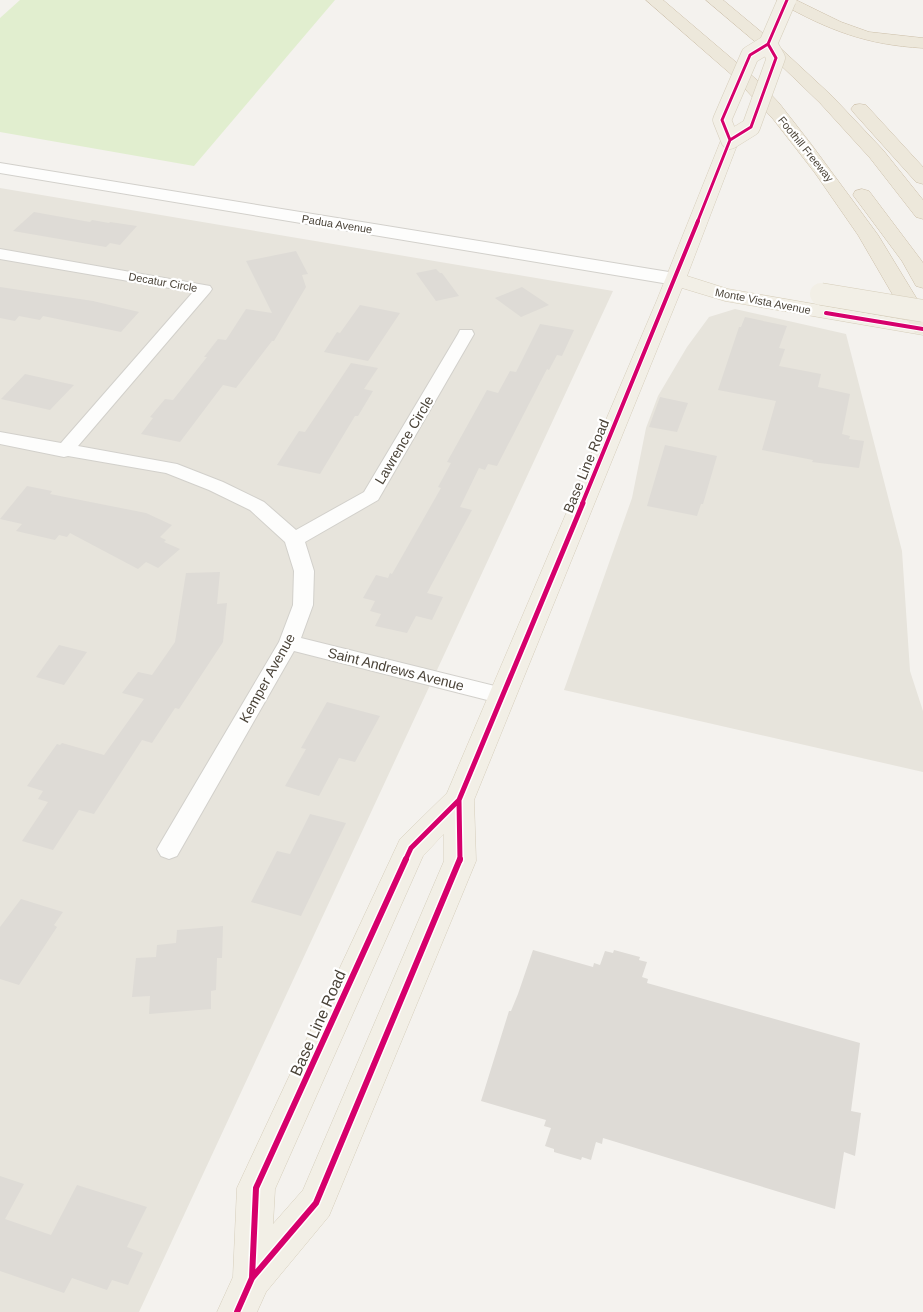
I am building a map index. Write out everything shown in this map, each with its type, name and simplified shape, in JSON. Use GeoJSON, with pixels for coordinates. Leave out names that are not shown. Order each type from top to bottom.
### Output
{"type":"FeatureCollection","features":[{"type":"Feature","properties":{"kind":"highway","name":"Foothill Freeway"},"geometry":{"type":"LineString","coordinates":[[654,0],[752,85],[787,125],[843,197],[897,280],[923,328]]}},
{"type":"Feature","properties":{"kind":"highway"},"geometry":{"type":"LineString","coordinates":[[672,0],[732,49],[815,133]]}},
{"type":"Feature","properties":{"kind":"highway"},"geometry":{"type":"LineString","coordinates":[[714,0],[807,79],[863,139],[923,213]]}},
{"type":"Feature","properties":{"kind":"highway"},"geometry":{"type":"LineString","coordinates":[[739,0],[796,48]]}},
{"type":"Feature","properties":{"kind":"highway"},"geometry":{"type":"LineString","coordinates":[[786,0],[826,23],[862,37],[890,41],[923,42]]}},
{"type":"Feature","properties":{"kind":"highway"},"geometry":{"type":"LineString","coordinates":[[849,97],[923,178]]}},
{"type":"Feature","properties":{"kind":"highway"},"geometry":{"type":"LineString","coordinates":[[852,181],[911,260],[923,282]]}},
{"type":"Feature","properties":{"kind":"main road"},"geometry":{"type":"LineString","coordinates":[[768,44],[776,58],[751,127],[730,140],[722,120],[750,55],[768,44],[786,0]]}},
{"type":"Feature","properties":{"kind":"main road","name":"Base Line Road"},"geometry":{"type":"LineString","coordinates":[[252,1278],[256,1188],[411,848],[459,800],[730,140]]}},
{"type":"Feature","properties":{"kind":"main road","name":"Monte Vista Avenue"},"geometry":{"type":"LineString","coordinates":[[674,279],[724,295],[923,311]]}},
{"type":"Feature","properties":{"kind":"main road","name":"Monte Vista Avenue"},"geometry":{"type":"LineString","coordinates":[[824,303],[923,328]]}},
{"type":"Feature","properties":{"kind":"main road","name":"Base Line Road"},"geometry":{"type":"LineString","coordinates":[[237,1312],[252,1278],[316,1203],[460,861],[459,800]]}},
{"type":"Feature","properties":{"kind":"street","name":"Padua Avenue"},"geometry":{"type":"LineString","coordinates":[[0,168],[674,279]]}},
{"type":"Feature","properties":{"kind":"street","name":"Decatur Circle"},"geometry":{"type":"LineString","coordinates":[[0,254],[204,289],[64,451]]}},
{"type":"Feature","properties":{"kind":"street","name":"Lawrence Circle"},"geometry":{"type":"LineString","coordinates":[[294,538],[371,496],[466,334]]}},
{"type":"Feature","properties":{"kind":"street"},"geometry":{"type":"LineString","coordinates":[[0,438],[64,451],[170,468],[216,486],[257,506],[294,538]]}},
{"type":"Feature","properties":{"kind":"street","name":"Kemper Avenue"},"geometry":{"type":"LineString","coordinates":[[169,849],[289,642],[303,606],[304,571],[294,538]]}},
{"type":"Feature","properties":{"kind":"street","name":"Saint Andrews Avenue"},"geometry":{"type":"LineString","coordinates":[[289,642],[503,696]]}},
{"type":"Feature","properties":{"kind":"shaded area"},"geometry":{"type":"Polygon","coordinates":[[[0,188],[613,291],[139,1312],[0,1312],[0,188]]]}},
{"type":"Feature","properties":{"kind":"shaded area"},"geometry":{"type":"Polygon","coordinates":[[[735,309],[846,334],[902,551],[910,671],[923,711],[923,772],[564,690],[632,498],[646,428],[658,396],[687,347],[709,317],[735,309]]]}},
{"type":"Feature","properties":{"kind":"green space"},"geometry":{"type":"Polygon","coordinates":[[[20,0],[335,0],[194,166],[0,132],[0,18],[20,0]]]}},
{"type":"Feature","properties":{"kind":"building"},"geometry":{"type":"Polygon","coordinates":[[[34,212],[90,222],[92,220],[137,226],[120,245],[110,243],[106,247],[13,231],[34,212]]]}},
{"type":"Feature","properties":{"kind":"building"},"geometry":{"type":"Polygon","coordinates":[[[296,251],[308,274],[302,275],[306,287],[274,341],[272,341],[236,388],[223,385],[180,442],[141,434],[153,418],[150,417],[165,399],[173,400],[207,357],[204,357],[218,339],[226,340],[246,309],[272,313],[246,261],[296,251]]]}},
{"type":"Feature","properties":{"kind":"building"},"geometry":{"type":"Polygon","coordinates":[[[436,269],[442,273],[459,296],[436,301],[416,273],[436,269]]]}},
{"type":"Feature","properties":{"kind":"building"},"geometry":{"type":"Polygon","coordinates":[[[0,287],[93,301],[139,312],[121,332],[43,316],[40,320],[19,316],[15,321],[0,318],[0,287]]]}},
{"type":"Feature","properties":{"kind":"building"},"geometry":{"type":"Polygon","coordinates":[[[522,287],[549,305],[521,317],[495,298],[522,287]]]}},
{"type":"Feature","properties":{"kind":"building"},"geometry":{"type":"Polygon","coordinates":[[[360,305],[400,313],[368,361],[324,352],[337,332],[340,333],[360,305]]]}},
{"type":"Feature","properties":{"kind":"building"},"geometry":{"type":"Polygon","coordinates":[[[745,317],[787,326],[779,348],[785,349],[779,366],[821,374],[818,387],[850,394],[842,434],[850,436],[849,439],[864,441],[859,468],[812,462],[813,460],[762,450],[776,401],[718,390],[739,327],[741,327],[745,317]]]}},
{"type":"Feature","properties":{"kind":"building"},"geometry":{"type":"Polygon","coordinates":[[[540,324],[574,330],[562,356],[557,355],[549,370],[547,369],[497,466],[488,464],[485,470],[479,468],[460,507],[472,510],[427,593],[443,597],[432,620],[416,616],[407,633],[375,626],[381,614],[370,611],[375,601],[363,598],[376,575],[388,578],[390,573],[392,574],[441,488],[438,487],[451,463],[447,462],[487,390],[498,393],[510,371],[516,372],[540,324]]]}},
{"type":"Feature","properties":{"kind":"building"},"geometry":{"type":"Polygon","coordinates":[[[351,363],[378,368],[364,389],[373,391],[358,416],[355,416],[320,474],[277,465],[299,431],[305,432],[351,363]]]}},
{"type":"Feature","properties":{"kind":"building"},"geometry":{"type":"Polygon","coordinates":[[[25,374],[74,385],[50,410],[1,399],[25,374]]]}},
{"type":"Feature","properties":{"kind":"building"},"geometry":{"type":"Polygon","coordinates":[[[660,397],[688,403],[677,432],[649,427],[660,397]]]}},
{"type":"Feature","properties":{"kind":"building"},"geometry":{"type":"Polygon","coordinates":[[[665,445],[717,456],[703,504],[701,504],[697,516],[647,506],[665,445]]]}},
{"type":"Feature","properties":{"kind":"building"},"geometry":{"type":"Polygon","coordinates":[[[27,486],[52,491],[50,494],[146,513],[172,525],[160,537],[166,540],[164,542],[180,549],[158,568],[146,562],[138,569],[70,533],[67,537],[59,535],[55,540],[16,531],[22,524],[0,519],[27,486]]]}},
{"type":"Feature","properties":{"kind":"building"},"geometry":{"type":"Polygon","coordinates":[[[220,572],[217,604],[227,603],[223,642],[179,709],[175,708],[152,743],[142,740],[94,814],[79,810],[53,850],[22,841],[48,802],[38,799],[43,791],[27,786],[57,744],[60,745],[62,743],[104,755],[144,699],[122,693],[138,672],[152,675],[175,642],[186,573],[220,572]]]}},
{"type":"Feature","properties":{"kind":"building"},"geometry":{"type":"Polygon","coordinates":[[[59,645],[87,652],[64,685],[36,677],[59,645]]]}},
{"type":"Feature","properties":{"kind":"building"},"geometry":{"type":"Polygon","coordinates":[[[327,702],[380,716],[355,762],[339,758],[319,796],[285,786],[306,749],[301,748],[327,702]]]}},
{"type":"Feature","properties":{"kind":"building"},"geometry":{"type":"Polygon","coordinates":[[[310,814],[346,823],[301,916],[251,902],[277,851],[290,854],[310,814]]]}},
{"type":"Feature","properties":{"kind":"building"},"geometry":{"type":"Polygon","coordinates":[[[21,899],[63,912],[54,925],[57,927],[19,985],[0,979],[0,927],[21,899]]]}},
{"type":"Feature","properties":{"kind":"building"},"geometry":{"type":"Polygon","coordinates":[[[223,926],[222,958],[217,958],[216,990],[211,991],[211,1009],[149,1014],[150,996],[132,997],[136,958],[156,957],[157,945],[176,943],[177,930],[223,926]]]}},
{"type":"Feature","properties":{"kind":"building"},"geometry":{"type":"Polygon","coordinates":[[[533,950],[593,967],[594,963],[600,965],[605,951],[613,953],[614,950],[640,957],[639,960],[647,962],[642,977],[648,979],[647,983],[860,1043],[851,1111],[861,1113],[855,1156],[844,1152],[835,1209],[603,1138],[602,1144],[596,1142],[591,1160],[582,1157],[581,1160],[554,1152],[554,1149],[545,1146],[551,1128],[544,1126],[546,1120],[481,1101],[509,1011],[511,1011],[518,994],[533,950]]]}},
{"type":"Feature","properties":{"kind":"building"},"geometry":{"type":"Polygon","coordinates":[[[0,1176],[24,1184],[5,1219],[51,1235],[77,1185],[147,1207],[127,1247],[143,1253],[128,1285],[112,1280],[107,1290],[72,1278],[64,1293],[0,1271],[0,1176]]]}},
{"type":"Feature","properties":{"kind":"cycle path"},"geometry":{"type":"LineString","coordinates":[[730,140],[722,120],[750,55],[768,44],[787,0]]}},
{"type":"Feature","properties":{"kind":"cycle path"},"geometry":{"type":"LineString","coordinates":[[252,1278],[256,1188],[411,848],[459,800],[667,300],[730,140],[751,127],[776,58],[768,44]]}},
{"type":"Feature","properties":{"kind":"cycle path"},"geometry":{"type":"LineString","coordinates":[[826,313],[923,329]]}},
{"type":"Feature","properties":{"kind":"cycle path"},"geometry":{"type":"LineString","coordinates":[[237,1312],[252,1278],[316,1203],[460,861],[459,800]]}}]}
